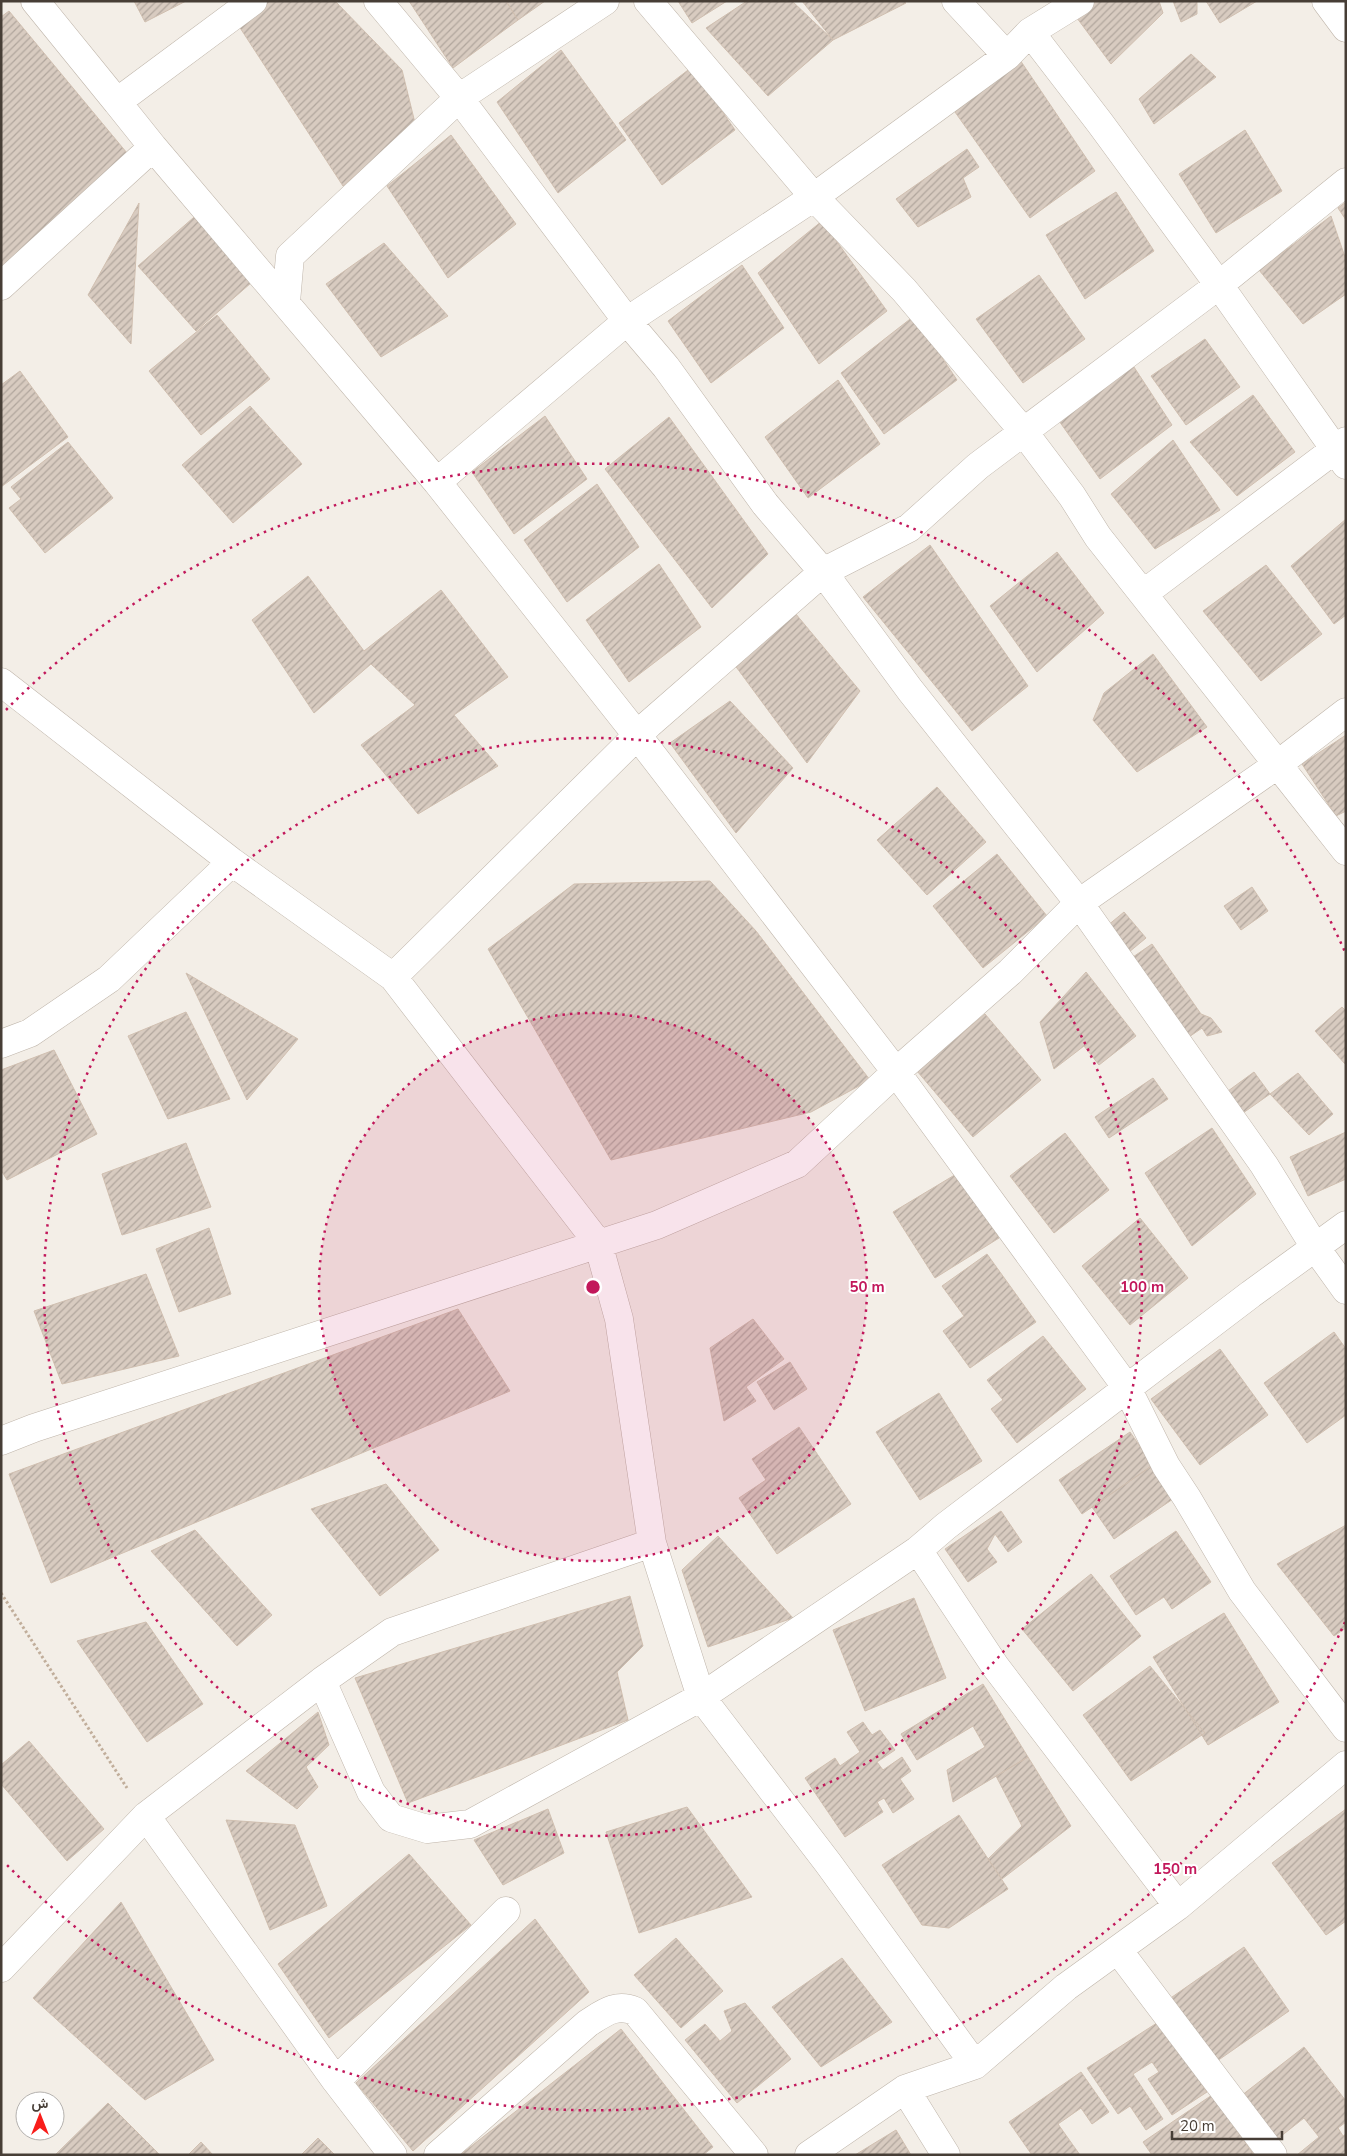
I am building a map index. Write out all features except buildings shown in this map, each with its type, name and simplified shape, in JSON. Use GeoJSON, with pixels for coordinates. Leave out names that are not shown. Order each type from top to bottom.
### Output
{"type":"FeatureCollection","features":[{"type":"Feature","properties":{"kind":"street"},"geometry":{"type":"LineString","coordinates":[[35,1],[153,147],[437,482],[638,735],[896,1072],[1127,1388],[1166,1466],[1188,1498],[1242,1592],[1346,1728]]}},
{"type":"Feature","properties":{"kind":"street"},"geometry":{"type":"LineString","coordinates":[[117,102],[253,1]]}},
{"type":"Feature","properties":{"kind":"street"},"geometry":{"type":"LineString","coordinates":[[378,1],[459,98],[627,321],[666,367],[765,504],[823,572],[910,690],[1079,903],[1264,1165],[1315,1247],[1346,1290]]}},
{"type":"Feature","properties":{"kind":"street"},"geometry":{"type":"LineString","coordinates":[[286,302],[290,256],[459,98],[605,1]]}},
{"type":"Feature","properties":{"kind":"street"},"geometry":{"type":"LineString","coordinates":[[648,1],[814,197],[904,290],[1023,431],[1072,496],[1098,536],[1346,851]]}},
{"type":"Feature","properties":{"kind":"street"},"geometry":{"type":"LineString","coordinates":[[956,1],[1006,56]]}},
{"type":"Feature","properties":{"kind":"street"},"geometry":{"type":"LineString","coordinates":[[437,482],[627,321],[814,197],[1006,56],[1030,32],[1080,1]]}},
{"type":"Feature","properties":{"kind":"street"},"geometry":{"type":"LineString","coordinates":[[1326,1],[1346,28]]}},
{"type":"Feature","properties":{"kind":"street"},"geometry":{"type":"LineString","coordinates":[[1030,32],[1100,123],[1342,452],[1143,594]]}},
{"type":"Feature","properties":{"kind":"street"},"geometry":{"type":"LineString","coordinates":[[1,286],[153,147]]}},
{"type":"Feature","properties":{"kind":"street"},"geometry":{"type":"LineString","coordinates":[[393,977],[638,735],[823,572],[909,528],[978,466],[1219,286],[1346,182]]}},
{"type":"Feature","properties":{"kind":"street"},"geometry":{"type":"LineString","coordinates":[[1,682],[232,862],[393,977],[598,1243],[619,1319],[652,1544],[701,1697],[828,1863],[975,2064]]}},
{"type":"Feature","properties":{"kind":"street"},"geometry":{"type":"LineString","coordinates":[[1,1441],[34,1428],[657,1225],[797,1164],[896,1072],[1010,972],[1079,903],[1277,765],[1346,712]]}},
{"type":"Feature","properties":{"kind":"street"},"geometry":{"type":"LineString","coordinates":[[1,1044],[30,1033],[109,979],[232,862]]}},
{"type":"Feature","properties":{"kind":"street"},"geometry":{"type":"LineString","coordinates":[[322,1682],[371,1792],[391,1818],[427,1829],[470,1824],[701,1697],[918,1550],[946,1526],[1127,1388],[1346,1224]]}},
{"type":"Feature","properties":{"kind":"street"},"geometry":{"type":"LineString","coordinates":[[1,1968],[146,1816],[322,1682],[392,1632],[652,1544]]}},
{"type":"Feature","properties":{"kind":"street"},"geometry":{"type":"LineString","coordinates":[[918,1550],[994,1666],[1178,1906]]}},
{"type":"Feature","properties":{"kind":"street"},"geometry":{"type":"LineString","coordinates":[[809,2155],[905,2090],[975,2064],[1066,1987],[1178,1906],[1346,1765]]}},
{"type":"Feature","properties":{"kind":"street"},"geometry":{"type":"LineString","coordinates":[[146,1816],[336,2081],[394,2155]]}},
{"type":"Feature","properties":{"kind":"street"},"geometry":{"type":"LineString","coordinates":[[336,2081],[506,1911]]}},
{"type":"Feature","properties":{"kind":"street"},"geometry":{"type":"LineString","coordinates":[[1118,1950],[1273,2155]]}},
{"type":"Feature","properties":{"kind":"street"},"geometry":{"type":"LineString","coordinates":[[438,2155],[588,2023],[611,2009],[625,2007],[635,2011],[754,2155]]}},
{"type":"Feature","properties":{"kind":"street"},"geometry":{"type":"LineString","coordinates":[[905,2090],[946,2155]]}},
{"type":"Feature","properties":{"kind":"path"},"geometry":{"type":"LineString","coordinates":[[1,1593],[146,1816]]}}]}
